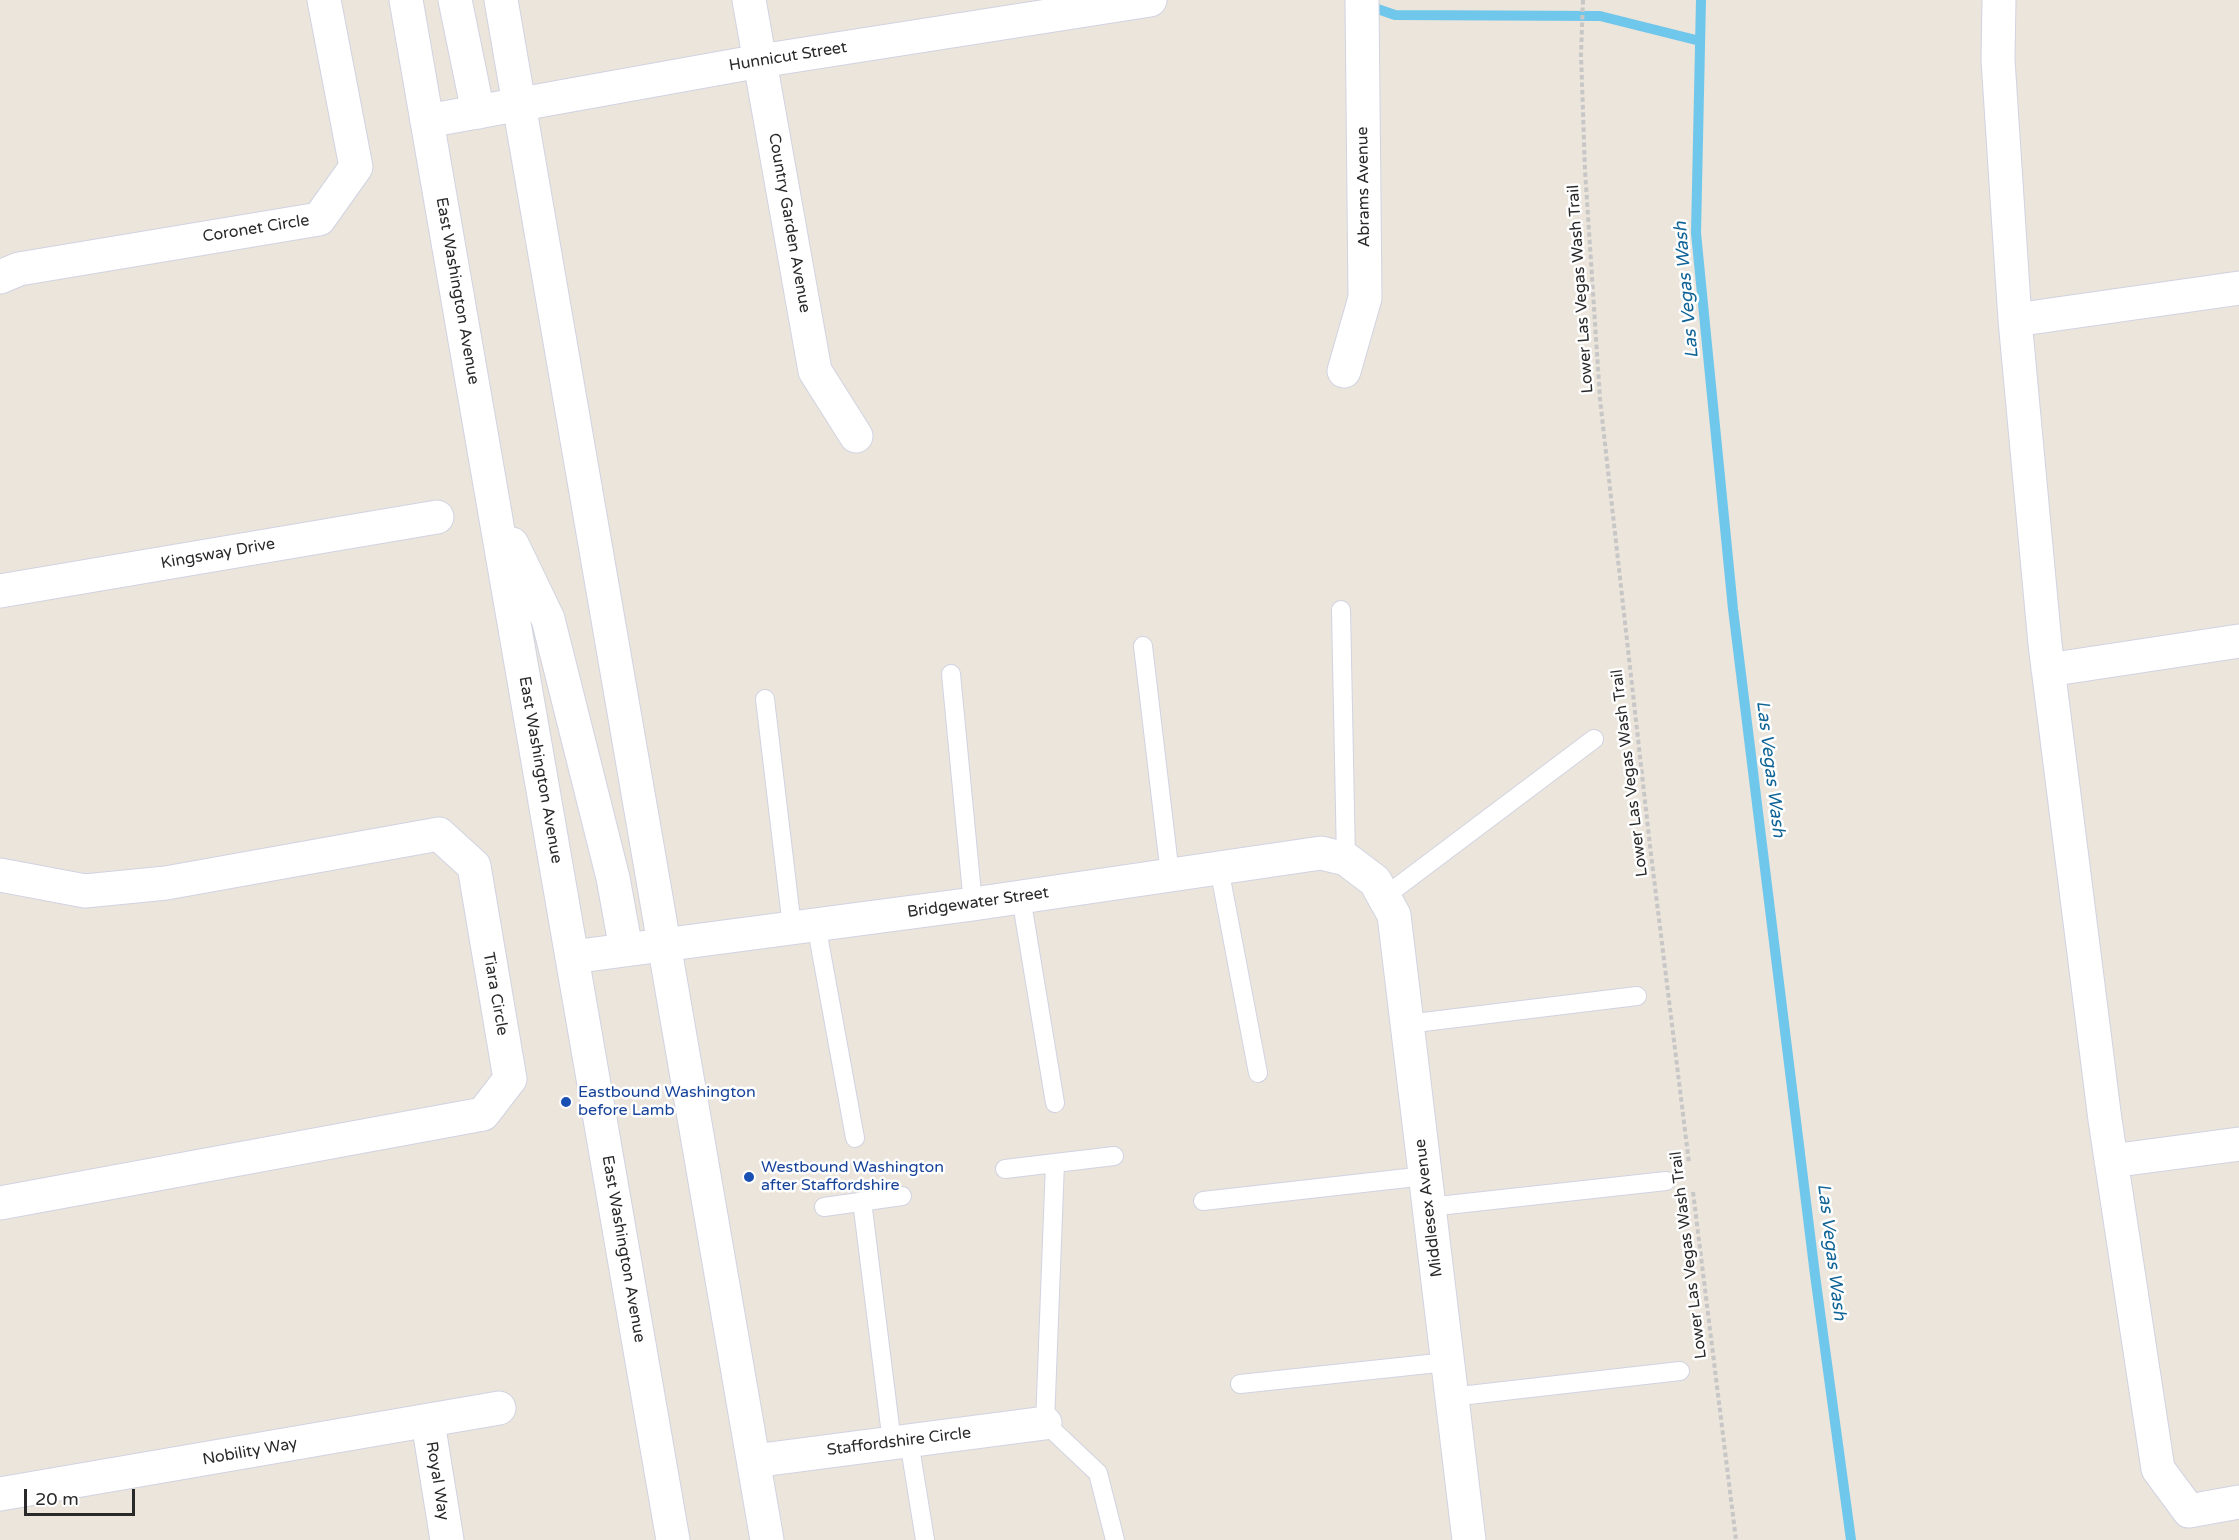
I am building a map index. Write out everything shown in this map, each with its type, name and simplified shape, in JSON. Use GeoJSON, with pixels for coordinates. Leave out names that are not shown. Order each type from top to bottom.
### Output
{"type":"FeatureCollection","features":[{"type":"Feature","properties":{"kind":"street","name":"Coronet Circle"},"geometry":{"type":"LineString","coordinates":[[0,277],[19,268],[318,219],[356,166],[324,0]]}},
{"type":"Feature","properties":{"kind":"street","name":"East Washington Avenue"},"geometry":{"type":"LineString","coordinates":[[406,0],[674,1532]]}},
{"type":"Feature","properties":{"kind":"street"},"geometry":{"type":"LineString","coordinates":[[455,0],[478,112]]}},
{"type":"Feature","properties":{"kind":"street"},"geometry":{"type":"LineString","coordinates":[[501,0],[767,1540]]}},
{"type":"Feature","properties":{"kind":"street","name":"Country Garden Avenue"},"geometry":{"type":"LineString","coordinates":[[749,0],[815,370],[856,436]]}},
{"type":"Feature","properties":{"kind":"street","name":"Hunnicut Street"},"geometry":{"type":"LineString","coordinates":[[427,121],[760,61],[1150,0]]}},
{"type":"Feature","properties":{"kind":"street","name":"Abrams Avenue"},"geometry":{"type":"LineString","coordinates":[[1344,371],[1365,298],[1362,0]]}},
{"type":"Feature","properties":{"kind":"street"},"geometry":{"type":"LineString","coordinates":[[1999,0],[1998,60],[2014,320],[2048,670],[2111,1161],[2158,1469],[2189,1511],[2239,1502]]}},
{"type":"Feature","properties":{"kind":"street"},"geometry":{"type":"LineString","coordinates":[[2014,320],[2239,288]]}},
{"type":"Feature","properties":{"kind":"street"},"geometry":{"type":"LineString","coordinates":[[494,507],[548,619],[613,878],[626,949]]}},
{"type":"Feature","properties":{"kind":"street","name":"Kingsway Drive"},"geometry":{"type":"LineString","coordinates":[[0,591],[437,517]]}},
{"type":"Feature","properties":{"kind":"street"},"geometry":{"type":"LineString","coordinates":[[2048,670],[2239,641]]}},
{"type":"Feature","properties":{"kind":"street","name":"Tiara Circle"},"geometry":{"type":"LineString","coordinates":[[0,875],[86,891],[165,883],[439,834],[474,866],[510,1079],[483,1114],[0,1203]]}},
{"type":"Feature","properties":{"kind":"street","name":"Bridgewater Street"},"geometry":{"type":"LineString","coordinates":[[572,957],[973,904],[1322,853],[1346,859],[1380,889]]}},
{"type":"Feature","properties":{"kind":"street","name":"Middlesex Avenue"},"geometry":{"type":"LineString","coordinates":[[1380,889],[1394,915],[1469,1540]]}},
{"type":"Feature","properties":{"kind":"street"},"geometry":{"type":"LineString","coordinates":[[2111,1161],[2239,1144]]}},
{"type":"Feature","properties":{"kind":"street","name":"Nobility Way"},"geometry":{"type":"LineString","coordinates":[[0,1494],[499,1408]]}},
{"type":"Feature","properties":{"kind":"street","name":"Royal Way"},"geometry":{"type":"LineString","coordinates":[[428,1422],[447,1540]]}},
{"type":"Feature","properties":{"kind":"street","name":"Staffordshire Circle"},"geometry":{"type":"LineString","coordinates":[[754,1461],[1045,1423]]}},
{"type":"Feature","properties":{"kind":"lane"},"geometry":{"type":"LineString","coordinates":[[1341,610],[1346,859]]}},
{"type":"Feature","properties":{"kind":"lane"},"geometry":{"type":"LineString","coordinates":[[1143,646],[1170,875]]}},
{"type":"Feature","properties":{"kind":"lane"},"geometry":{"type":"LineString","coordinates":[[951,674],[973,904]]}},
{"type":"Feature","properties":{"kind":"lane"},"geometry":{"type":"LineString","coordinates":[[765,699],[804,926],[855,1138]]}},
{"type":"Feature","properties":{"kind":"lane"},"geometry":{"type":"LineString","coordinates":[[1380,889],[1594,739]]}},
{"type":"Feature","properties":{"kind":"lane"},"geometry":{"type":"LineString","coordinates":[[1220,868],[1258,1073]]}},
{"type":"Feature","properties":{"kind":"lane"},"geometry":{"type":"LineString","coordinates":[[1021,897],[1055,1103]]}},
{"type":"Feature","properties":{"kind":"lane"},"geometry":{"type":"LineString","coordinates":[[1407,1023],[1637,996]]}},
{"type":"Feature","properties":{"kind":"lane"},"geometry":{"type":"LineString","coordinates":[[1005,1169],[1114,1156]]}},
{"type":"Feature","properties":{"kind":"lane"},"geometry":{"type":"LineString","coordinates":[[1055,1163],[1045,1423],[1098,1473],[1115,1540]]}},
{"type":"Feature","properties":{"kind":"lane"},"geometry":{"type":"LineString","coordinates":[[1203,1201],[1666,1181]]}},
{"type":"Feature","properties":{"kind":"lane"},"geometry":{"type":"LineString","coordinates":[[824,1207],[903,1196]]}},
{"type":"Feature","properties":{"kind":"lane"},"geometry":{"type":"LineString","coordinates":[[862,1201],[901,1442],[925,1540]]}},
{"type":"Feature","properties":{"kind":"lane"},"geometry":{"type":"LineString","coordinates":[[1240,1384],[1447,1362]]}},
{"type":"Feature","properties":{"kind":"lane"},"geometry":{"type":"LineString","coordinates":[[1451,1397],[1680,1371]]}},
{"type":"Feature","properties":{"kind":"path","name":"Lower Las Vegas Wash Trail"},"geometry":{"type":"LineString","coordinates":[[1583,0],[1581,54],[1585,170],[1600,399],[1689,1164]]}},
{"type":"Feature","properties":{"kind":"path","name":"Lower Las Vegas Wash Trail"},"geometry":{"type":"LineString","coordinates":[[1692,1187],[1736,1540]]}},
{"type":"Feature","properties":{"kind":"waterway","name":"Las Vegas Wash"},"geometry":{"type":"LineString","coordinates":[[1701,0],[1696,233],[1733,609],[1815,1275],[1851,1540]]}},
{"type":"Feature","properties":{"kind":"waterway"},"geometry":{"type":"LineString","coordinates":[[1366,5],[1395,15],[1600,16],[1700,41]]}},
{"type":"Feature","properties":{"kind":"place","name":"Eastbound Washington before Lamb"},"geometry":{"type":"Point","coordinates":[566,1102]}},
{"type":"Feature","properties":{"kind":"place","name":"Westbound Washington after Staffordshire"},"geometry":{"type":"Point","coordinates":[749,1177]}}]}
